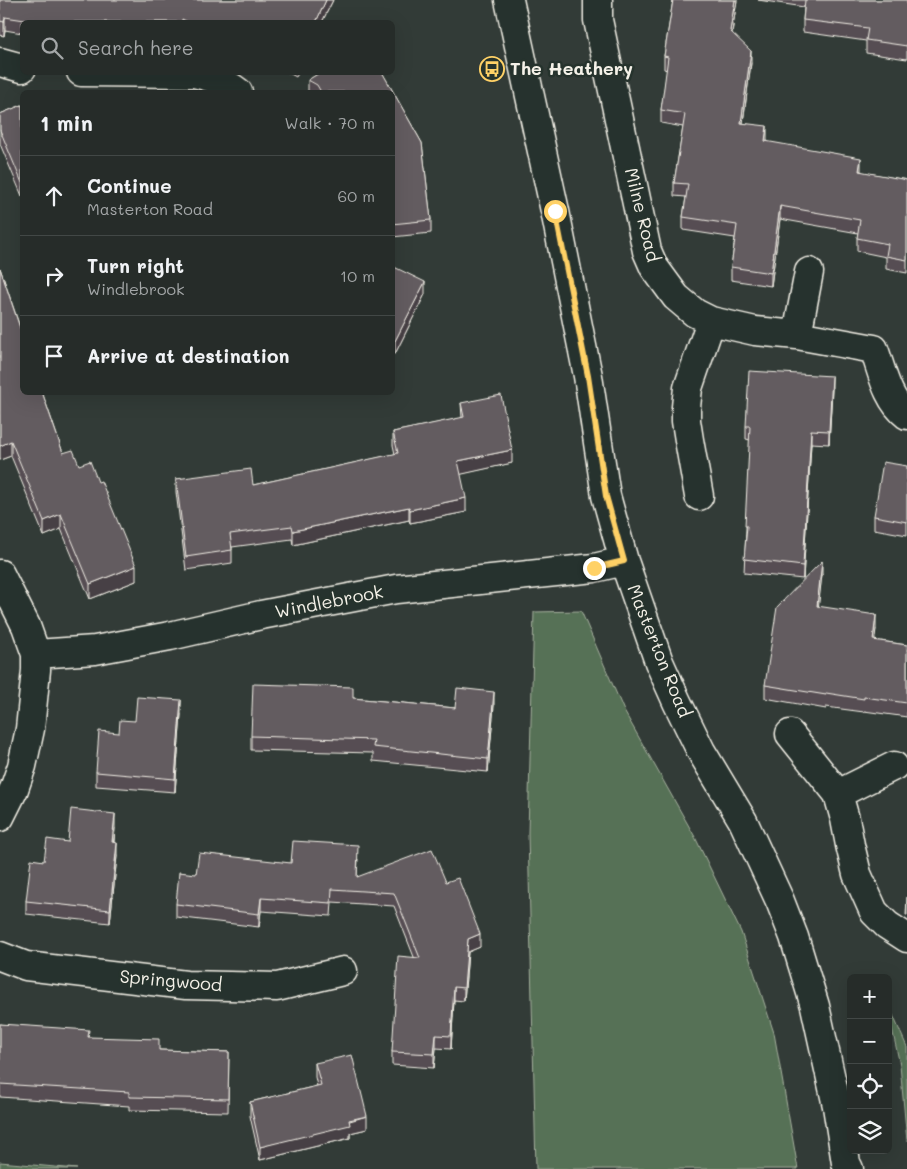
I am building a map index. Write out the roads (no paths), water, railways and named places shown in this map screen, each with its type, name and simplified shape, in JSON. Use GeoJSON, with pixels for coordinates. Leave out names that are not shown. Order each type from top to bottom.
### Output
{"type":"FeatureCollection","features":[{"type":"Feature","properties":{"kind":"street","name":"Masterton Road"},"geometry":{"type":"LineString","coordinates":[[509,0],[555,211],[588,376],[606,496],[624,561],[659,662],[677,702],[701,751],[742,821],[780,901],[790,928],[815,1006],[837,1106],[847,1167]]}},
{"type":"Feature","properties":{"kind":"street","name":"Milne Road"},"geometry":{"type":"LineString","coordinates":[[598,0],[598,20],[647,251],[654,267],[676,297],[711,322],[755,331],[797,334],[874,349],[891,395],[896,404],[907,415]]}},
{"type":"Feature","properties":{"kind":"street"},"geometry":{"type":"LineString","coordinates":[[0,62],[20,67]]}},
{"type":"Feature","properties":{"kind":"street"},"geometry":{"type":"LineString","coordinates":[[203,75],[228,84],[236,90]]}},
{"type":"Feature","properties":{"kind":"street"},"geometry":{"type":"LineString","coordinates":[[797,334],[809,272]]}},
{"type":"Feature","properties":{"kind":"street"},"geometry":{"type":"LineString","coordinates":[[699,496],[686,421],[686,407],[688,388],[711,322]]}},
{"type":"Feature","properties":{"kind":"street","name":"Windlebrook"},"geometry":{"type":"LineString","coordinates":[[36,654],[95,650],[396,589],[594,568],[624,561]]}},
{"type":"Feature","properties":{"kind":"street"},"geometry":{"type":"LineString","coordinates":[[0,574],[26,626],[36,654],[30,729],[22,766],[14,789],[0,817]]}},
{"type":"Feature","properties":{"kind":"street"},"geometry":{"type":"LineString","coordinates":[[790,734],[838,794],[857,874],[874,912],[887,925],[907,938]]}},
{"type":"Feature","properties":{"kind":"street"},"geometry":{"type":"LineString","coordinates":[[838,794],[894,766]]}},
{"type":"Feature","properties":{"kind":"street","name":"Springwood"},"geometry":{"type":"LineString","coordinates":[[0,956],[26,966],[186,985],[277,987],[343,970]]}},
{"type":"Feature","properties":{"kind":"place","name":"The Heathery"},"geometry":{"type":"Point","coordinates":[492,69]}}]}
